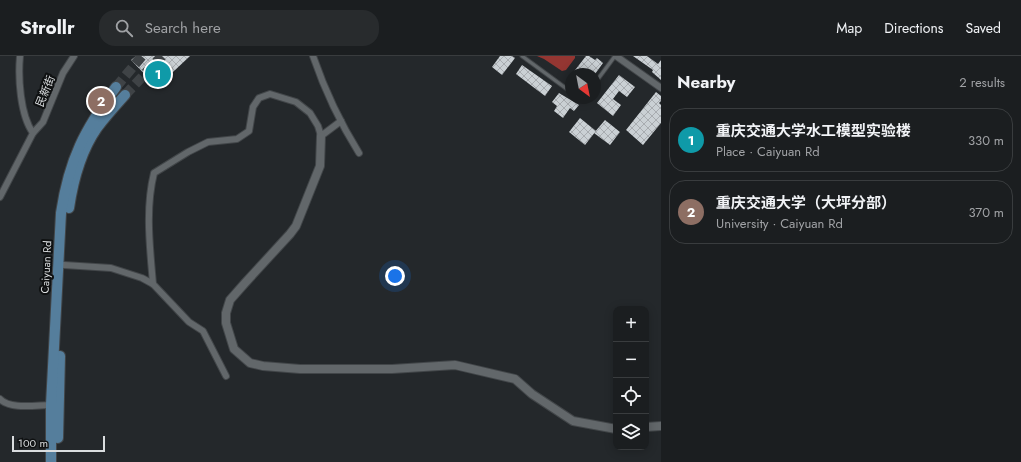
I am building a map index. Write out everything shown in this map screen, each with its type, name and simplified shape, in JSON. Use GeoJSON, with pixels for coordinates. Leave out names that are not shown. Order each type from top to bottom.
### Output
{"type":"FeatureCollection","features":[{"type":"Feature","properties":{"kind":"main road","name":"Caiyuan Rd"},"geometry":{"type":"LineString","coordinates":[[51,462],[51,405],[61,213],[66,181],[81,140],[99,110],[116,86]]}},
{"type":"Feature","properties":{"kind":"main road","name":"Caiyuan Rd"},"geometry":{"type":"LineString","coordinates":[[57,462],[64,265],[70,196],[88,143],[96,129],[125,95]]}},
{"type":"Feature","properties":{"kind":"street"},"geometry":{"type":"LineString","coordinates":[[20,56],[19,69],[24,116],[33,133]]}},
{"type":"Feature","properties":{"kind":"street","name":"民新街"},"geometry":{"type":"LineString","coordinates":[[0,197],[33,133],[43,122],[63,73],[74,56]]}},
{"type":"Feature","properties":{"kind":"street"},"geometry":{"type":"LineString","coordinates":[[313,56],[324,87],[342,125],[359,153]]}},
{"type":"Feature","properties":{"kind":"street"},"geometry":{"type":"LineString","coordinates":[[616,56],[661,88]]}},
{"type":"Feature","properties":{"kind":"street"},"geometry":{"type":"LineString","coordinates":[[152,284],[150,189],[154,173],[188,152],[208,142],[237,139],[249,132],[253,107],[259,98],[270,94],[296,102],[310,113],[318,126],[321,136],[320,166],[296,226],[230,300],[226,313],[226,324],[234,349],[250,363],[270,367],[300,369],[392,369],[455,365],[515,379],[532,394],[573,420],[613,428]]}},
{"type":"Feature","properties":{"kind":"street"},"geometry":{"type":"LineString","coordinates":[[321,136],[341,121]]}},
{"type":"Feature","properties":{"kind":"street"},"geometry":{"type":"LineString","coordinates":[[64,265],[111,268],[142,278],[152,284],[189,322],[203,331],[226,376]]}},
{"type":"Feature","properties":{"kind":"street"},"geometry":{"type":"LineString","coordinates":[[0,399],[2,402],[13,406],[51,405]]}},
{"type":"Feature","properties":{"kind":"street"},"geometry":{"type":"LineString","coordinates":[[649,427],[661,426]]}},
{"type":"Feature","properties":{"kind":"street"},"geometry":{"type":"LineString","coordinates":[[649,431],[661,430]]}},
{"type":"Feature","properties":{"kind":"lane"},"geometry":{"type":"LineString","coordinates":[[522,56],[565,88]]}},
{"type":"Feature","properties":{"kind":"lane"},"geometry":{"type":"LineString","coordinates":[[601,75],[616,56]]}},
{"type":"Feature","properties":{"kind":"shaded area"},"geometry":{"type":"Polygon","coordinates":[[[537,56],[575,56],[568,68],[562,71],[537,56]]]}},
{"type":"Feature","properties":{"kind":"building"},"geometry":{"type":"Polygon","coordinates":[[[136,56],[190,56],[157,87],[131,60],[136,56]]]}},
{"type":"Feature","properties":{"kind":"building"},"geometry":{"type":"Polygon","coordinates":[[[500,56],[512,56],[515,58],[502,75],[492,67],[500,56]]]}},
{"type":"Feature","properties":{"kind":"building"},"geometry":{"type":"Polygon","coordinates":[[[586,56],[589,56],[595,60],[597,58],[603,63],[599,68],[577,68],[586,56]]]}},
{"type":"Feature","properties":{"kind":"building"},"geometry":{"type":"Polygon","coordinates":[[[633,56],[647,56],[658,64],[661,60],[661,80],[652,72],[653,70],[633,56]]]}},
{"type":"Feature","properties":{"kind":"building"},"geometry":{"type":"Polygon","coordinates":[[[522,65],[552,86],[545,96],[516,74],[522,65]]]}},
{"type":"Feature","properties":{"kind":"building"},"geometry":{"type":"Polygon","coordinates":[[[619,75],[635,87],[627,97],[619,91],[613,99],[621,105],[613,116],[598,104],[601,104],[601,98],[619,75]]]}},
{"type":"Feature","properties":{"kind":"building"},"geometry":{"type":"Polygon","coordinates":[[[656,92],[661,96],[661,101],[659,103],[661,105],[661,123],[643,145],[626,130],[656,92]]]}},
{"type":"Feature","properties":{"kind":"building"},"geometry":{"type":"Polygon","coordinates":[[[559,93],[565,97],[565,104],[579,105],[574,111],[570,108],[563,118],[554,111],[557,106],[552,102],[559,93]]]}},
{"type":"Feature","properties":{"kind":"building"},"geometry":{"type":"Polygon","coordinates":[[[580,118],[596,131],[585,145],[569,132],[580,118]]]}},
{"type":"Feature","properties":{"kind":"building"},"geometry":{"type":"Polygon","coordinates":[[[605,120],[620,132],[610,145],[594,133],[605,120]]]}},
{"type":"Feature","properties":{"kind":"tunnel"},"geometry":{"type":"LineString","coordinates":[[116,87],[142,56]]}},
{"type":"Feature","properties":{"kind":"tunnel"},"geometry":{"type":"LineString","coordinates":[[125,95],[162,56]]}},
{"type":"Feature","properties":{"kind":"place","name":"重庆交通大学水工模型实验楼"},"geometry":{"type":"Point","coordinates":[158,74]}},
{"type":"Feature","properties":{"kind":"place","name":"重庆交通大学（大坪分部）"},"geometry":{"type":"Point","coordinates":[101,101]}}]}
